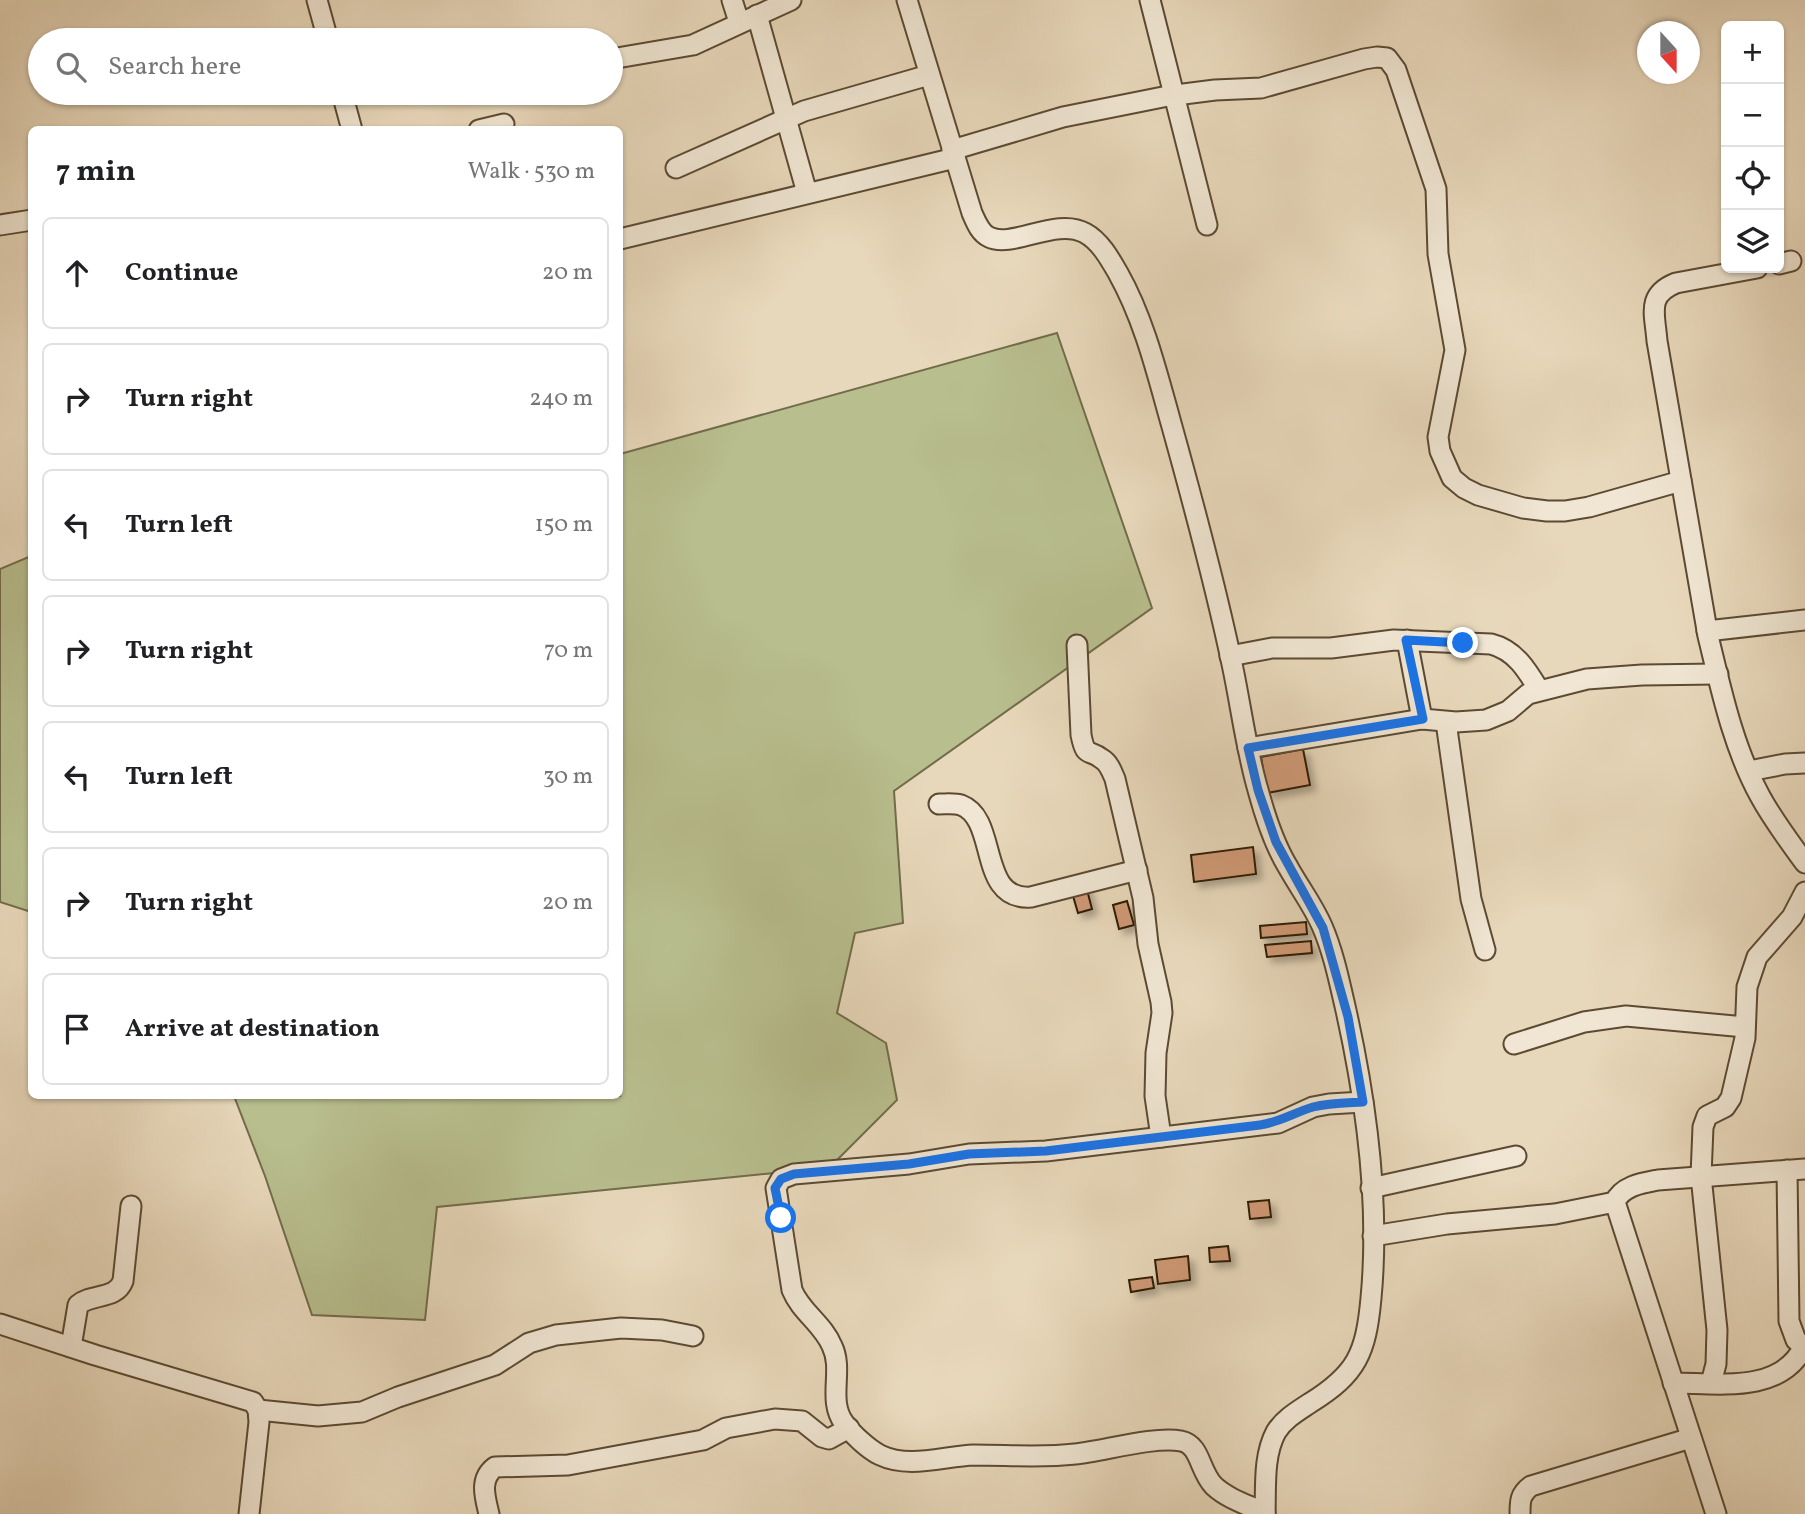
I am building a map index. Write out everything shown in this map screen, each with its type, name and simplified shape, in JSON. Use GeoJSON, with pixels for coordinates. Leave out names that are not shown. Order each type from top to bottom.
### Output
{"type":"FeatureCollection","features":[{"type":"Feature","properties":{"kind":"street"},"geometry":{"type":"LineString","coordinates":[[317,0],[325,28]]}},
{"type":"Feature","properties":{"kind":"street"},"geometry":{"type":"LineString","coordinates":[[732,0],[748,19],[785,119],[807,193]]}},
{"type":"Feature","properties":{"kind":"street"},"geometry":{"type":"LineString","coordinates":[[623,57],[693,45],[792,0]]}},
{"type":"Feature","properties":{"kind":"street"},"geometry":{"type":"LineString","coordinates":[[907,0],[972,213],[985,236],[1009,239],[1055,229],[1071,229],[1085,233],[1100,245],[1118,274],[1157,372],[1230,656],[1258,790],[1276,842],[1323,928],[1343,999],[1363,1102],[1373,1236],[1371,1297],[1361,1353],[1351,1371],[1335,1388],[1289,1417],[1277,1431],[1270,1449],[1265,1513],[1226,1495],[1214,1486],[1204,1474],[1198,1454],[1192,1446],[1182,1441],[1153,1442],[1072,1455],[972,1455],[906,1461],[878,1454],[849,1428],[839,1413],[836,1401],[836,1360],[832,1346],[792,1290],[775,1188],[781,1179],[794,1174],[909,1164],[969,1154],[1046,1151],[1278,1123],[1313,1107],[1363,1102]]}},
{"type":"Feature","properties":{"kind":"street"},"geometry":{"type":"LineString","coordinates":[[1150,0],[1207,225]]}},
{"type":"Feature","properties":{"kind":"street"},"geometry":{"type":"LineString","coordinates":[[623,238],[953,154],[1053,120],[1175,94],[1261,88],[1364,59],[1387,58],[1396,70],[1436,189],[1438,254],[1455,350],[1438,437],[1440,451],[1452,478],[1478,495],[1523,508],[1547,511],[1565,511],[1589,506],[1681,481]]}},
{"type":"Feature","properties":{"kind":"street"},"geometry":{"type":"LineString","coordinates":[[676,168],[804,111],[929,75]]}},
{"type":"Feature","properties":{"kind":"street"},"geometry":{"type":"LineString","coordinates":[[345,105],[351,126]]}},
{"type":"Feature","properties":{"kind":"street"},"geometry":{"type":"LineString","coordinates":[[496,126],[504,124]]}},
{"type":"Feature","properties":{"kind":"street"},"geometry":{"type":"LineString","coordinates":[[0,225],[28,221]]}},
{"type":"Feature","properties":{"kind":"street"},"geometry":{"type":"LineString","coordinates":[[1732,273],[1676,284],[1658,293],[1655,314],[1657,341],[1707,631],[1718,674],[1758,794],[1805,863]]}},
{"type":"Feature","properties":{"kind":"street"},"geometry":{"type":"LineString","coordinates":[[1707,631],[1805,620]]}},
{"type":"Feature","properties":{"kind":"street"},"geometry":{"type":"LineString","coordinates":[[1230,656],[1272,648],[1331,648],[1375,641],[1406,640],[1499,646],[1518,659],[1539,690]]}},
{"type":"Feature","properties":{"kind":"street"},"geometry":{"type":"LineString","coordinates":[[1406,640],[1423,719]]}},
{"type":"Feature","properties":{"kind":"street"},"geometry":{"type":"LineString","coordinates":[[1077,645],[1084,749],[1102,758],[1115,779],[1137,870],[1162,1013],[1156,1053],[1155,1096],[1161,1137]]}},
{"type":"Feature","properties":{"kind":"street"},"geometry":{"type":"LineString","coordinates":[[1248,748],[1423,719],[1446,722],[1486,720],[1508,711],[1528,694],[1539,690],[1605,677],[1718,674]]}},
{"type":"Feature","properties":{"kind":"street"},"geometry":{"type":"LineString","coordinates":[[1446,722],[1471,899],[1485,950]]}},
{"type":"Feature","properties":{"kind":"street"},"geometry":{"type":"LineString","coordinates":[[1749,771],[1805,763]]}},
{"type":"Feature","properties":{"kind":"street"},"geometry":{"type":"LineString","coordinates":[[939,804],[959,804],[970,810],[979,824],[1001,885],[1010,895],[1031,897],[1137,870]]}},
{"type":"Feature","properties":{"kind":"street"},"geometry":{"type":"LineString","coordinates":[[1711,1383],[1716,1364],[1717,1330],[1700,1176],[1703,1127],[1707,1116],[1725,1107],[1731,1098],[1742,1054],[1747,987],[1758,957],[1792,916],[1805,892]]}},
{"type":"Feature","properties":{"kind":"street"},"geometry":{"type":"LineString","coordinates":[[1514,1044],[1584,1023],[1626,1016],[1745,1027]]}},
{"type":"Feature","properties":{"kind":"street"},"geometry":{"type":"LineString","coordinates":[[1371,1188],[1516,1156]]}},
{"type":"Feature","properties":{"kind":"street"},"geometry":{"type":"LineString","coordinates":[[1672,1383],[1711,1383],[1772,1377],[1791,1366],[1804,1348],[1796,1340],[1789,1321],[1796,1170],[1700,1176],[1636,1184],[1619,1195],[1615,1202],[1672,1383],[1716,1514]]}},
{"type":"Feature","properties":{"kind":"street"},"geometry":{"type":"LineString","coordinates":[[1373,1236],[1447,1224],[1555,1214],[1615,1202]]}},
{"type":"Feature","properties":{"kind":"street"},"geometry":{"type":"LineString","coordinates":[[71,1347],[78,1305],[85,1299],[113,1294],[120,1289],[124,1281],[131,1206]]}},
{"type":"Feature","properties":{"kind":"street"},"geometry":{"type":"LineString","coordinates":[[0,1324],[253,1402],[258,1410],[259,1422],[249,1514]]}},
{"type":"Feature","properties":{"kind":"street"},"geometry":{"type":"LineString","coordinates":[[258,1410],[318,1416],[362,1412],[398,1397],[495,1365],[529,1343],[556,1335],[621,1328],[693,1336]]}},
{"type":"Feature","properties":{"kind":"street"},"geometry":{"type":"LineString","coordinates":[[489,1514],[484,1483],[487,1473],[495,1467],[568,1465],[702,1440],[726,1428],[775,1419],[802,1421],[822,1437],[829,1439],[849,1428]]}},
{"type":"Feature","properties":{"kind":"street"},"geometry":{"type":"LineString","coordinates":[[1520,1514],[1523,1492],[1531,1486],[1691,1438]]}},
{"type":"Feature","properties":{"kind":"green space"},"geometry":{"type":"Polygon","coordinates":[[[1057,333],[1152,608],[894,791],[903,923],[855,933],[837,1013],[886,1043],[897,1100],[834,1163],[785,1172],[437,1207],[425,1320],[312,1315],[265,1176],[235,1099],[623,1099],[623,453],[1057,333]]]}},
{"type":"Feature","properties":{"kind":"green space"},"geometry":{"type":"Polygon","coordinates":[[[28,557],[28,911],[0,902],[0,569],[28,557]]]}},
{"type":"Feature","properties":{"kind":"building"},"geometry":{"type":"Polygon","coordinates":[[[1303,749],[1310,785],[1267,793],[1261,757],[1303,749]]]}},
{"type":"Feature","properties":{"kind":"building"},"geometry":{"type":"Polygon","coordinates":[[[1253,847],[1256,874],[1194,882],[1191,855],[1253,847]]]}},
{"type":"Feature","properties":{"kind":"building"},"geometry":{"type":"Polygon","coordinates":[[[1086,886],[1092,909],[1078,913],[1071,889],[1086,886]]]}},
{"type":"Feature","properties":{"kind":"building"},"geometry":{"type":"Polygon","coordinates":[[[1127,901],[1134,925],[1119,929],[1113,905],[1127,901]]]}},
{"type":"Feature","properties":{"kind":"building"},"geometry":{"type":"Polygon","coordinates":[[[1306,922],[1307,934],[1261,938],[1260,926],[1306,922]]]}},
{"type":"Feature","properties":{"kind":"building"},"geometry":{"type":"Polygon","coordinates":[[[1311,941],[1312,953],[1267,957],[1265,945],[1311,941]]]}},
{"type":"Feature","properties":{"kind":"building"},"geometry":{"type":"Polygon","coordinates":[[[1269,1200],[1271,1217],[1250,1219],[1248,1202],[1269,1200]]]}},
{"type":"Feature","properties":{"kind":"building"},"geometry":{"type":"Polygon","coordinates":[[[1228,1246],[1230,1261],[1210,1262],[1209,1248],[1228,1246]]]}},
{"type":"Feature","properties":{"kind":"building"},"geometry":{"type":"Polygon","coordinates":[[[1188,1256],[1190,1280],[1158,1284],[1155,1260],[1188,1256]]]}},
{"type":"Feature","properties":{"kind":"building"},"geometry":{"type":"Polygon","coordinates":[[[1152,1277],[1154,1288],[1131,1292],[1129,1280],[1152,1277]]]}},
{"type":"Feature","properties":{"kind":"route"},"geometry":{"type":"LineString","coordinates":[[781,1218],[775,1188],[781,1179],[794,1174],[909,1164],[969,1154],[1046,1151],[1278,1123],[1313,1107],[1363,1102],[1348,1017],[1323,928],[1276,842],[1258,790],[1248,748],[1423,719],[1406,640],[1463,643]]}}]}
